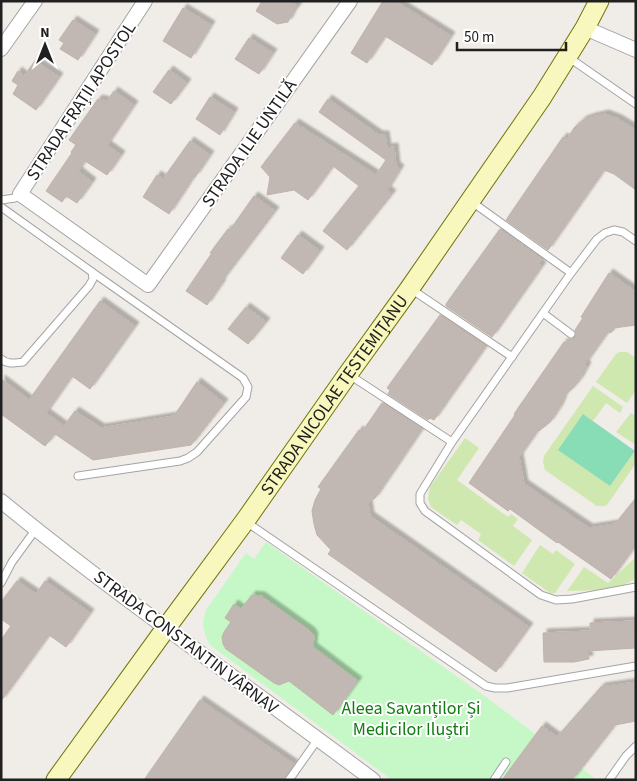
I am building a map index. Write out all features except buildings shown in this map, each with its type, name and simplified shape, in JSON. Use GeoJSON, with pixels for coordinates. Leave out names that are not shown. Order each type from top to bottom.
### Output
{"type":"FeatureCollection","features":[{"type":"Feature","properties":{"kind":"main road","name":"STRADA NICOLAE TESTEMIȚANU"},"geometry":{"type":"LineString","coordinates":[[56,780],[245,520],[471,201],[568,57],[599,1]]}},
{"type":"Feature","properties":{"kind":"street"},"geometry":{"type":"LineString","coordinates":[[1,49],[35,1]]}},
{"type":"Feature","properties":{"kind":"street","name":"STRADA FRAȚII APOSTOL"},"geometry":{"type":"LineString","coordinates":[[145,1],[20,194],[148,285]]}},
{"type":"Feature","properties":{"kind":"street","name":"STRADA ILIE UNTILĂ"},"geometry":{"type":"LineString","coordinates":[[148,285],[350,1]]}},
{"type":"Feature","properties":{"kind":"street"},"geometry":{"type":"LineString","coordinates":[[585,28],[636,50]]}},
{"type":"Feature","properties":{"kind":"street","name":"STRADA CONSTANTIN VÂRNAV"},"geometry":{"type":"LineString","coordinates":[[1,501],[166,628],[373,780]]}},
{"type":"Feature","properties":{"kind":"lane"},"geometry":{"type":"LineString","coordinates":[[568,57],[636,104]]}},
{"type":"Feature","properties":{"kind":"lane"},"geometry":{"type":"LineString","coordinates":[[1,200],[15,198],[20,194]]}},
{"type":"Feature","properties":{"kind":"lane"},"geometry":{"type":"LineString","coordinates":[[471,201],[571,273]]}},
{"type":"Feature","properties":{"kind":"lane"},"geometry":{"type":"LineString","coordinates":[[1,207],[242,378],[248,387],[246,397],[197,452],[188,458],[78,476]]}},
{"type":"Feature","properties":{"kind":"lane"},"geometry":{"type":"LineString","coordinates":[[636,241],[622,232],[614,230],[605,232],[597,239],[452,442],[420,494],[420,503],[425,511],[541,595],[556,600],[572,599],[636,587]]}},
{"type":"Feature","properties":{"kind":"lane"},"geometry":{"type":"LineString","coordinates":[[1,359],[14,364],[23,362],[89,286],[93,280],[92,272]]}},
{"type":"Feature","properties":{"kind":"lane"},"geometry":{"type":"LineString","coordinates":[[410,288],[512,357]]}},
{"type":"Feature","properties":{"kind":"lane"},"geometry":{"type":"LineString","coordinates":[[543,313],[571,334]]}},
{"type":"Feature","properties":{"kind":"lane"},"geometry":{"type":"LineString","coordinates":[[348,374],[452,442]]}},
{"type":"Feature","properties":{"kind":"lane"},"geometry":{"type":"LineString","coordinates":[[245,520],[486,686],[507,688],[636,666]]}},
{"type":"Feature","properties":{"kind":"lane"},"geometry":{"type":"LineString","coordinates":[[1,583],[12,562],[36,529]]}},
{"type":"Feature","properties":{"kind":"lane"},"geometry":{"type":"LineString","coordinates":[[289,780],[318,739]]}},
{"type":"Feature","properties":{"kind":"lane"},"geometry":{"type":"LineString","coordinates":[[609,780],[626,756],[636,746]]}},
{"type":"Feature","properties":{"kind":"lane"},"geometry":{"type":"LineString","coordinates":[[494,780],[506,762]]}},
{"type":"Feature","properties":{"kind":"green space"},"geometry":{"type":"Polygon","coordinates":[[[619,352],[627,352],[636,358],[636,390],[627,403],[596,382],[619,352]]]}},
{"type":"Feature","properties":{"kind":"green space"},"geometry":{"type":"Polygon","coordinates":[[[593,386],[623,407],[620,413],[606,403],[593,421],[583,414],[610,486],[636,450],[636,463],[607,505],[604,506],[597,506],[545,470],[543,462],[544,456],[593,386]]]}},
{"type":"Feature","properties":{"kind":"green space"},"geometry":{"type":"Polygon","coordinates":[[[631,413],[636,416],[636,445],[616,432],[631,413]]]}},
{"type":"Feature","properties":{"kind":"green space"},"geometry":{"type":"Polygon","coordinates":[[[583,414],[635,451],[610,486],[558,450],[583,414]]]}},
{"type":"Feature","properties":{"kind":"green space"},"geometry":{"type":"Polygon","coordinates":[[[465,438],[479,448],[457,480],[508,517],[511,514],[518,519],[513,526],[532,540],[514,566],[478,540],[481,534],[461,520],[457,525],[431,507],[428,499],[430,487],[465,438]]]}},
{"type":"Feature","properties":{"kind":"green space","name":"Aleea Savanților Și Medicilor Iluștri"},"geometry":{"type":"Polygon","coordinates":[[[266,542],[486,697],[597,780],[392,780],[210,645],[204,628],[206,610],[246,553],[254,559],[266,542]]]}},
{"type":"Feature","properties":{"kind":"green space"},"geometry":{"type":"Polygon","coordinates":[[[540,545],[553,554],[556,550],[575,564],[555,593],[550,593],[522,573],[540,545]]]}},
{"type":"Feature","properties":{"kind":"green space"},"geometry":{"type":"Polygon","coordinates":[[[636,557],[636,578],[629,583],[612,588],[567,591],[584,567],[608,583],[636,557]]]}}]}
